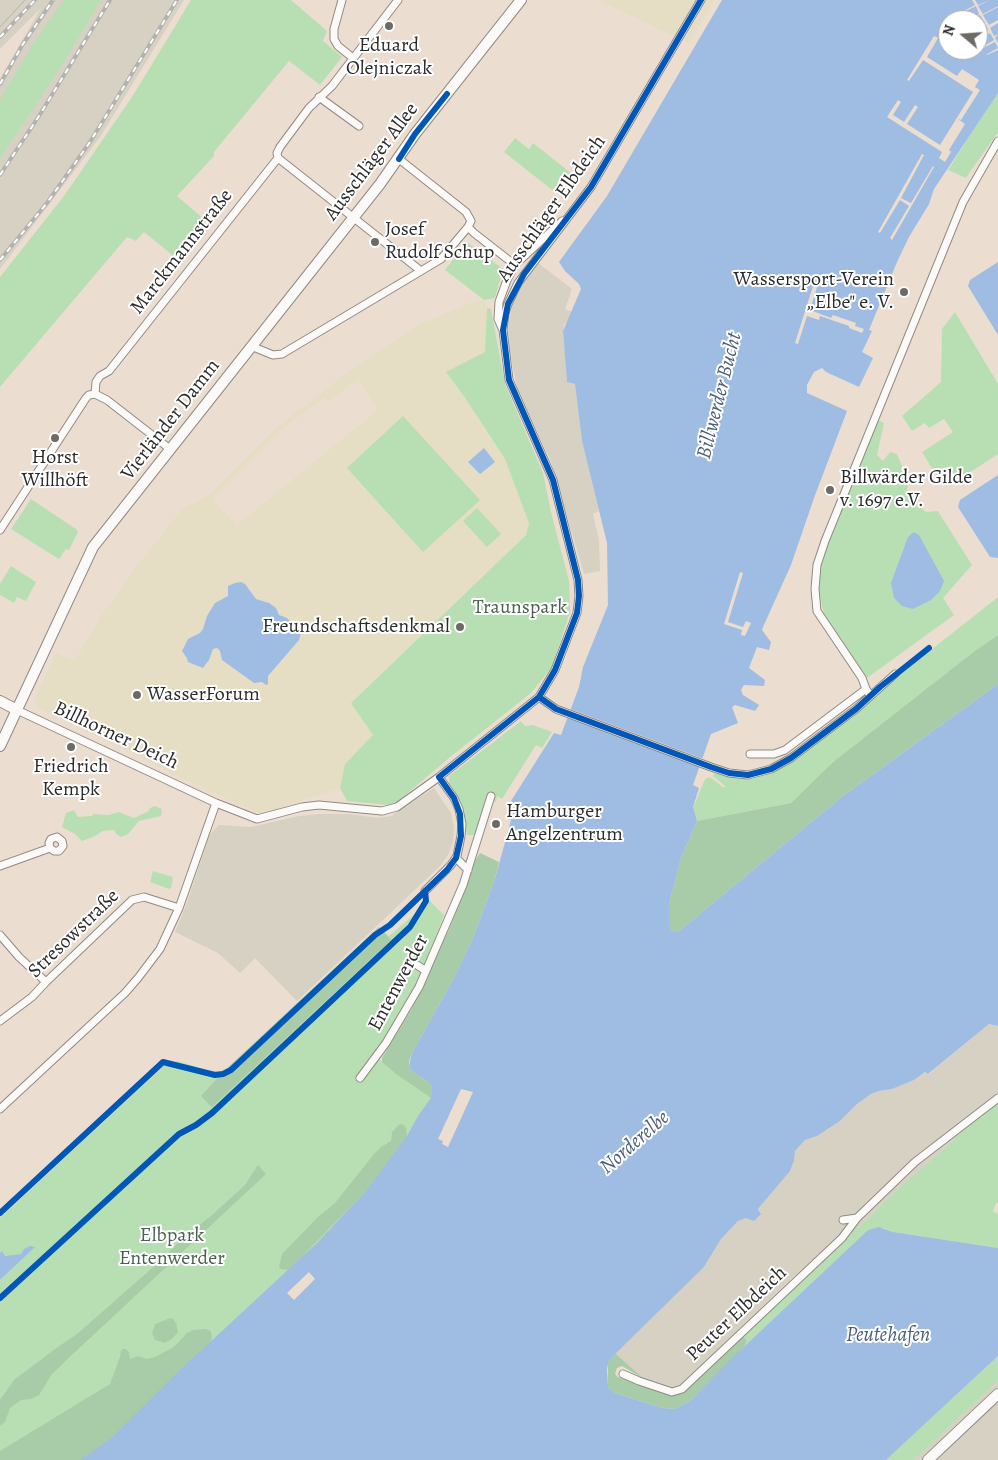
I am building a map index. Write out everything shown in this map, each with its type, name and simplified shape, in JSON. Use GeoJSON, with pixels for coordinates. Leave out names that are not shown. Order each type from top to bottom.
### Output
{"type":"FeatureCollection","features":[{"type":"Feature","properties":{"kind":"street"},"geometry":{"type":"LineString","coordinates":[[342,0],[334,30],[334,39],[338,46],[353,58]]}},
{"type":"Feature","properties":{"kind":"street","name":"Marckmannstraße"},"geometry":{"type":"LineString","coordinates":[[0,530],[86,398],[95,394],[96,382],[100,376],[109,371],[278,158],[277,153],[280,147],[319,97],[332,86],[398,0]]}},
{"type":"Feature","properties":{"kind":"street","name":"Ausschläger Allee"},"geometry":{"type":"LineString","coordinates":[[251,346],[399,159],[420,126],[521,0]]}},
{"type":"Feature","properties":{"kind":"street","name":"Ausschläger Elbdeich"},"geometry":{"type":"LineString","coordinates":[[216,803],[257,819],[302,807],[319,805],[386,810],[406,802],[539,698],[555,670],[577,613],[578,580],[552,480],[509,380],[503,330],[508,304],[518,283],[591,187],[668,60],[701,0]]}},
{"type":"Feature","properties":{"kind":"street"},"geometry":{"type":"LineString","coordinates":[[319,97],[359,126]]}},
{"type":"Feature","properties":{"kind":"street"},"geometry":{"type":"LineString","coordinates":[[868,692],[862,678],[817,611],[815,589],[819,556],[963,202],[998,141]]}},
{"type":"Feature","properties":{"kind":"street"},"geometry":{"type":"LineString","coordinates":[[278,158],[421,271]]}},
{"type":"Feature","properties":{"kind":"street"},"geometry":{"type":"LineString","coordinates":[[251,346],[273,355],[282,354],[441,259],[468,227],[471,221],[466,212],[399,159]]}},
{"type":"Feature","properties":{"kind":"street"},"geometry":{"type":"LineString","coordinates":[[503,330],[498,319],[499,302],[515,265],[572,213]]}},
{"type":"Feature","properties":{"kind":"street"},"geometry":{"type":"LineString","coordinates":[[468,227],[515,265]]}},
{"type":"Feature","properties":{"kind":"street","name":"Vierländer Damm"},"geometry":{"type":"LineString","coordinates":[[0,746],[93,547],[251,346]]}},
{"type":"Feature","properties":{"kind":"street"},"geometry":{"type":"LineString","coordinates":[[95,394],[107,400],[170,449]]}},
{"type":"Feature","properties":{"kind":"street"},"geometry":{"type":"LineString","coordinates":[[750,754],[774,754],[786,750],[895,674]]}},
{"type":"Feature","properties":{"kind":"street"},"geometry":{"type":"LineString","coordinates":[[539,698],[549,706],[702,764],[737,774],[755,773],[784,763],[856,709],[868,692]]}},
{"type":"Feature","properties":{"kind":"street","name":"Billhorner Deich"},"geometry":{"type":"LineString","coordinates":[[0,702],[216,803]]}},
{"type":"Feature","properties":{"kind":"street"},"geometry":{"type":"LineString","coordinates":[[425,891],[447,870],[456,858],[462,836],[460,814],[454,798],[439,777]]}},
{"type":"Feature","properties":{"kind":"street","name":"Entenwerder"},"geometry":{"type":"LineString","coordinates":[[360,1078],[393,1031],[426,971],[449,921],[468,870],[491,796]]}},
{"type":"Feature","properties":{"kind":"street"},"geometry":{"type":"LineString","coordinates":[[0,1109],[125,993],[160,948],[179,908],[216,803]]}},
{"type":"Feature","properties":{"kind":"street"},"geometry":{"type":"LineString","coordinates":[[0,866],[50,848]]}},
{"type":"Feature","properties":{"kind":"street"},"geometry":{"type":"LineString","coordinates":[[456,858],[468,870]]}},
{"type":"Feature","properties":{"kind":"street","name":"Stresowstraße"},"geometry":{"type":"LineString","coordinates":[[0,1022],[32,997],[134,898],[144,897],[179,908]]}},
{"type":"Feature","properties":{"kind":"street"},"geometry":{"type":"LineString","coordinates":[[0,935],[46,982]]}},
{"type":"Feature","properties":{"kind":"street"},"geometry":{"type":"LineString","coordinates":[[417,964],[426,971]]}},
{"type":"Feature","properties":{"kind":"street","name":"Peuter Elbdeich"},"geometry":{"type":"LineString","coordinates":[[624,1374],[672,1392],[682,1389],[842,1238],[857,1218],[915,1162],[998,1098]]}},
{"type":"Feature","properties":{"kind":"street"},"geometry":{"type":"LineString","coordinates":[[843,1220],[857,1218]]}},
{"type":"Feature","properties":{"kind":"street"},"geometry":{"type":"LineString","coordinates":[[928,1460],[998,1394]]}},
{"type":"Feature","properties":{"kind":"shaded area"},"geometry":{"type":"Polygon","coordinates":[[[0,0],[184,0],[100,137],[0,269],[0,79],[41,8],[0,49],[0,0]]]}},
{"type":"Feature","properties":{"kind":"shaded area"},"geometry":{"type":"Polygon","coordinates":[[[598,0],[714,0],[689,43],[598,0]]]}},
{"type":"Feature","properties":{"kind":"shaded area"},"geometry":{"type":"Polygon","coordinates":[[[537,262],[572,289],[565,309],[572,312],[574,320],[564,324],[563,331],[567,382],[575,384],[582,441],[599,511],[593,514],[599,540],[600,571],[584,574],[550,459],[518,392],[509,349],[508,328],[512,305],[520,287],[537,262]]]}},
{"type":"Feature","properties":{"kind":"shaded area"},"geometry":{"type":"Polygon","coordinates":[[[484,300],[487,308],[485,352],[447,372],[505,459],[529,523],[526,535],[351,702],[374,735],[345,764],[340,788],[262,814],[211,792],[39,708],[34,699],[56,653],[75,661],[101,616],[130,575],[182,509],[209,495],[279,426],[357,365],[420,324],[472,302],[484,300]],[[358,379],[328,402],[324,398],[282,429],[212,499],[237,525],[378,410],[358,379]],[[248,587],[227,589],[228,596],[215,603],[207,616],[203,629],[200,633],[188,639],[182,653],[203,668],[207,664],[213,649],[217,648],[220,651],[222,660],[254,683],[262,682],[266,685],[268,676],[299,640],[284,617],[279,615],[265,601],[256,599],[248,587]]]}},
{"type":"Feature","properties":{"kind":"shaded area"},"geometry":{"type":"Polygon","coordinates":[[[434,788],[451,813],[454,828],[453,842],[448,855],[439,867],[297,1001],[255,958],[240,973],[218,953],[175,932],[187,903],[210,834],[219,825],[251,827],[299,816],[320,814],[348,814],[378,818],[391,816],[434,788]]]}},
{"type":"Feature","properties":{"kind":"shaded area"},"geometry":{"type":"Polygon","coordinates":[[[989,1024],[998,1026],[998,1105],[993,1106],[956,1135],[954,1140],[901,1186],[858,1228],[855,1227],[839,1236],[792,1278],[679,1386],[674,1388],[644,1379],[615,1353],[704,1267],[721,1239],[738,1221],[761,1213],[758,1209],[780,1183],[794,1160],[795,1151],[805,1140],[817,1136],[840,1121],[857,1104],[871,1094],[892,1089],[914,1080],[926,1072],[929,1074],[989,1024]]]}},
{"type":"Feature","properties":{"kind":"shaded area"},"geometry":{"type":"Polygon","coordinates":[[[998,1381],[998,1460],[914,1460],[998,1381]]]}},
{"type":"Feature","properties":{"kind":"green space"},"geometry":{"type":"Polygon","coordinates":[[[64,0],[101,0],[57,73],[0,159],[0,100],[34,42],[64,0]]]}},
{"type":"Feature","properties":{"kind":"green space"},"geometry":{"type":"Polygon","coordinates":[[[191,0],[291,0],[327,31],[323,41],[342,57],[320,85],[289,61],[214,152],[214,156],[177,196],[206,221],[176,258],[144,232],[136,241],[127,237],[0,387],[0,277],[64,196],[132,97],[191,0]]]}},
{"type":"Feature","properties":{"kind":"green space"},"geometry":{"type":"Polygon","coordinates":[[[998,93],[998,132],[966,178],[948,170],[994,97],[998,93]]]}},
{"type":"Feature","properties":{"kind":"green space"},"geometry":{"type":"Polygon","coordinates":[[[515,138],[529,149],[533,143],[571,173],[556,193],[504,152],[515,138]]]}},
{"type":"Feature","properties":{"kind":"green space"},"geometry":{"type":"Polygon","coordinates":[[[467,242],[503,269],[495,298],[484,300],[445,270],[467,242]]]}},
{"type":"Feature","properties":{"kind":"green space","name":"Traunspark"},"geometry":{"type":"Polygon","coordinates":[[[487,308],[491,309],[505,384],[543,473],[569,581],[570,612],[552,667],[531,693],[396,803],[389,805],[347,801],[340,788],[345,764],[373,735],[351,703],[526,535],[529,523],[505,459],[446,372],[485,352],[487,308]]]}},
{"type":"Feature","properties":{"kind":"green space"},"geometry":{"type":"Polygon","coordinates":[[[955,312],[998,384],[998,454],[952,484],[941,483],[922,452],[953,432],[944,419],[929,428],[925,423],[912,431],[902,416],[941,382],[942,329],[955,312]]]}},
{"type":"Feature","properties":{"kind":"green space"},"geometry":{"type":"Polygon","coordinates":[[[403,416],[480,500],[423,552],[347,468],[403,416]]]}},
{"type":"Feature","properties":{"kind":"green space"},"geometry":{"type":"Polygon","coordinates":[[[878,420],[884,423],[877,455],[883,461],[890,452],[897,454],[908,481],[907,497],[926,512],[938,511],[972,565],[943,598],[954,615],[867,678],[824,614],[818,588],[820,558],[878,420]]]}},
{"type":"Feature","properties":{"kind":"green space"},"geometry":{"type":"Polygon","coordinates":[[[31,499],[78,532],[69,550],[66,549],[59,559],[11,529],[31,499]]]}},
{"type":"Feature","properties":{"kind":"green space"},"geometry":{"type":"Polygon","coordinates":[[[477,508],[501,534],[487,547],[463,521],[477,508]]]}},
{"type":"Feature","properties":{"kind":"green space"},"geometry":{"type":"Polygon","coordinates":[[[11,566],[36,582],[26,601],[17,597],[14,603],[0,595],[0,584],[11,566]]]}},
{"type":"Feature","properties":{"kind":"green space"},"geometry":{"type":"Polygon","coordinates":[[[998,597],[998,635],[972,653],[833,762],[791,803],[697,821],[693,808],[705,779],[710,777],[724,788],[725,786],[713,776],[714,774],[738,778],[761,776],[791,762],[854,716],[888,684],[998,597]]]}},
{"type":"Feature","properties":{"kind":"green space"},"geometry":{"type":"Polygon","coordinates":[[[998,635],[998,684],[843,796],[678,932],[672,932],[669,927],[669,904],[681,858],[697,821],[791,803],[833,762],[972,653],[998,635]]]}},
{"type":"Feature","properties":{"kind":"green space"},"geometry":{"type":"Polygon","coordinates":[[[521,721],[525,726],[533,725],[552,732],[542,748],[536,745],[502,799],[497,796],[496,802],[492,801],[477,835],[467,835],[464,809],[449,783],[449,776],[521,721]]]}},
{"type":"Feature","properties":{"kind":"green space"},"geometry":{"type":"Polygon","coordinates":[[[155,806],[162,809],[161,816],[139,821],[128,834],[121,837],[114,830],[103,831],[82,841],[75,834],[62,827],[66,813],[74,810],[78,817],[92,816],[93,814],[108,815],[119,812],[134,818],[155,806]]]}},
{"type":"Feature","properties":{"kind":"green space"},"geometry":{"type":"Polygon","coordinates":[[[480,853],[499,862],[495,879],[473,938],[409,1062],[412,1071],[431,1084],[431,1098],[396,1074],[382,1062],[382,1058],[411,1010],[451,925],[480,853]]]}},
{"type":"Feature","properties":{"kind":"green space"},"geometry":{"type":"Polygon","coordinates":[[[153,871],[173,877],[171,888],[169,889],[150,882],[153,871]]]}},
{"type":"Feature","properties":{"kind":"green space","name":"Elbpark Entenwerder"},"geometry":{"type":"Polygon","coordinates":[[[430,901],[444,915],[422,974],[405,1009],[376,1056],[396,1074],[441,1085],[373,1190],[93,1460],[0,1460],[0,1280],[34,1247],[21,1254],[11,1256],[4,1256],[0,1253],[0,1218],[167,1063],[177,1061],[210,1071],[224,1071],[379,927],[389,936],[430,901]]]}},
{"type":"Feature","properties":{"kind":"green space"},"geometry":{"type":"Polygon","coordinates":[[[379,927],[391,940],[212,1107],[201,1096],[224,1071],[379,927]]]}},
{"type":"Feature","properties":{"kind":"green space"},"geometry":{"type":"Polygon","coordinates":[[[998,1105],[998,1203],[996,1203],[993,1211],[998,1214],[998,1248],[893,1232],[884,1228],[868,1230],[744,1347],[747,1341],[743,1336],[845,1241],[855,1227],[858,1228],[901,1186],[954,1140],[956,1135],[993,1106],[998,1105]]]}},
{"type":"Feature","properties":{"kind":"green space"},"geometry":{"type":"Polygon","coordinates":[[[400,1124],[406,1128],[407,1136],[366,1191],[289,1270],[281,1269],[279,1267],[282,1254],[317,1218],[335,1203],[374,1154],[391,1141],[392,1132],[400,1124]]]}},
{"type":"Feature","properties":{"kind":"green space"},"geometry":{"type":"Polygon","coordinates":[[[258,1165],[266,1174],[52,1374],[39,1395],[31,1399],[21,1400],[10,1408],[5,1422],[0,1426],[0,1400],[14,1380],[77,1334],[158,1263],[188,1233],[211,1216],[245,1185],[258,1165]]]}},
{"type":"Feature","properties":{"kind":"green space"},"geometry":{"type":"Polygon","coordinates":[[[172,1318],[176,1323],[178,1332],[165,1343],[155,1340],[152,1333],[155,1324],[172,1318]]]}},
{"type":"Feature","properties":{"kind":"green space"},"geometry":{"type":"Polygon","coordinates":[[[205,1329],[211,1332],[212,1338],[210,1343],[111,1438],[90,1454],[80,1460],[0,1460],[0,1451],[110,1384],[123,1349],[129,1352],[130,1359],[138,1356],[147,1359],[172,1348],[187,1333],[193,1330],[205,1329]]]}},
{"type":"Feature","properties":{"kind":"green space"},"geometry":{"type":"Polygon","coordinates":[[[743,1336],[747,1341],[744,1347],[691,1400],[675,1409],[663,1408],[615,1393],[608,1387],[608,1363],[615,1353],[644,1379],[622,1366],[617,1368],[615,1374],[618,1377],[671,1395],[678,1394],[743,1336]]]}},
{"type":"Feature","properties":{"kind":"green space"},"geometry":{"type":"Polygon","coordinates":[[[998,1356],[998,1381],[914,1460],[886,1460],[998,1356]]]}},
{"type":"Feature","properties":{"kind":"water"},"geometry":{"type":"Polygon","coordinates":[[[722,0],[998,0],[998,93],[934,189],[929,204],[909,237],[897,262],[869,330],[872,331],[862,352],[873,358],[859,387],[826,372],[822,368],[814,372],[807,385],[807,393],[847,411],[791,565],[762,630],[771,642],[769,650],[757,647],[749,668],[765,680],[764,686],[744,685],[741,690],[743,695],[759,705],[755,711],[735,705],[732,707],[738,723],[711,734],[693,785],[699,788],[693,807],[697,821],[681,858],[669,904],[669,926],[672,932],[678,932],[843,796],[998,684],[998,1026],[989,1024],[928,1074],[925,1072],[914,1080],[892,1089],[871,1094],[857,1104],[840,1121],[817,1136],[805,1140],[795,1151],[790,1171],[758,1209],[761,1214],[754,1221],[746,1218],[738,1221],[721,1239],[704,1267],[613,1356],[608,1363],[607,1370],[608,1387],[615,1393],[663,1408],[675,1409],[691,1400],[732,1358],[868,1230],[879,1227],[893,1232],[998,1248],[998,1356],[886,1460],[80,1460],[111,1438],[181,1369],[317,1243],[366,1191],[407,1136],[431,1098],[431,1084],[412,1071],[409,1066],[412,1053],[455,976],[473,938],[495,879],[515,805],[511,801],[554,733],[561,735],[579,687],[583,667],[608,605],[607,543],[582,441],[575,384],[567,382],[563,331],[581,289],[579,284],[565,271],[559,262],[607,196],[722,0]]]}},
{"type":"Feature","properties":{"kind":"water"},"geometry":{"type":"Polygon","coordinates":[[[998,262],[998,335],[968,286],[970,280],[998,262]]]}},
{"type":"Feature","properties":{"kind":"water"},"geometry":{"type":"Polygon","coordinates":[[[484,448],[495,462],[480,474],[468,462],[484,448]]]}},
{"type":"Feature","properties":{"kind":"water"},"geometry":{"type":"Polygon","coordinates":[[[998,475],[998,558],[990,557],[958,507],[960,500],[998,475]]]}},
{"type":"Feature","properties":{"kind":"water"},"geometry":{"type":"Polygon","coordinates":[[[914,532],[919,535],[944,581],[940,591],[931,600],[913,609],[902,606],[894,598],[891,583],[908,537],[914,532]]]}},
{"type":"Feature","properties":{"kind":"water"},"geometry":{"type":"Polygon","coordinates":[[[241,582],[245,584],[256,599],[269,603],[276,608],[279,615],[287,618],[301,633],[299,640],[268,676],[268,684],[266,685],[262,682],[254,683],[222,660],[220,651],[217,648],[213,649],[209,660],[203,668],[188,662],[182,651],[188,639],[200,633],[203,629],[207,616],[215,603],[228,596],[228,586],[241,582]]]}},
{"type":"Feature","properties":{"kind":"water"},"geometry":{"type":"Polygon","coordinates":[[[30,1246],[35,1247],[0,1280],[0,1253],[2,1251],[5,1256],[21,1254],[24,1249],[30,1246]]]}},
{"type":"Feature","properties":{"kind":"pier"},"geometry":{"type":"Polygon","coordinates":[[[972,0],[975,0],[978,5],[990,0],[978,6],[980,10],[978,10],[976,6],[966,10],[975,5],[972,0]]]}},
{"type":"Feature","properties":{"kind":"pier"},"geometry":{"type":"Polygon","coordinates":[[[998,20],[998,23],[990,28],[994,36],[998,34],[995,38],[998,48],[995,42],[988,46],[994,40],[990,33],[988,34],[988,23],[989,25],[998,20]]]}},
{"type":"Feature","properties":{"kind":"pier"},"geometry":{"type":"Polygon","coordinates":[[[934,36],[938,38],[927,57],[957,76],[962,69],[979,80],[975,87],[980,90],[961,120],[958,119],[965,124],[949,150],[951,152],[945,162],[939,158],[942,152],[887,117],[898,100],[901,102],[893,115],[904,122],[915,105],[918,107],[907,124],[940,145],[973,92],[923,60],[909,81],[907,80],[934,36]]]}},
{"type":"Feature","properties":{"kind":"pier"},"geometry":{"type":"Polygon","coordinates":[[[922,154],[924,155],[901,198],[911,203],[934,167],[892,240],[890,238],[909,206],[900,200],[880,233],[878,232],[922,154]]]}},
{"type":"Feature","properties":{"kind":"pier"},"geometry":{"type":"Polygon","coordinates":[[[814,283],[818,284],[810,310],[831,318],[833,315],[856,323],[855,326],[864,329],[862,333],[849,328],[849,326],[820,316],[819,320],[807,316],[798,344],[795,343],[814,283]]]}},
{"type":"Feature","properties":{"kind":"pier"},"geometry":{"type":"Polygon","coordinates":[[[740,572],[743,573],[728,622],[743,627],[746,621],[751,623],[745,636],[741,635],[742,630],[724,624],[740,572]]]}},
{"type":"Feature","properties":{"kind":"pier"},"geometry":{"type":"Polygon","coordinates":[[[570,709],[704,759],[701,767],[567,717],[570,709]]]}},
{"type":"Feature","properties":{"kind":"pier"},"geometry":{"type":"Polygon","coordinates":[[[461,1089],[473,1092],[448,1147],[442,1144],[443,1141],[438,1139],[461,1089]]]}},
{"type":"Feature","properties":{"kind":"pier"},"geometry":{"type":"Polygon","coordinates":[[[309,1272],[315,1279],[294,1300],[287,1293],[309,1272]]]}},
{"type":"Feature","properties":{"kind":"tram line"},"geometry":{"type":"LineString","coordinates":[[0,27],[25,0]]}},
{"type":"Feature","properties":{"kind":"railway"},"geometry":{"type":"LineString","coordinates":[[0,37],[35,0]]}},
{"type":"Feature","properties":{"kind":"railway"},"geometry":{"type":"LineString","coordinates":[[0,84],[23,44],[53,0]]}},
{"type":"Feature","properties":{"kind":"railway"},"geometry":{"type":"LineString","coordinates":[[0,175],[39,116],[110,0]]}},
{"type":"Feature","properties":{"kind":"railway"},"geometry":{"type":"LineString","coordinates":[[0,260],[47,203],[90,142],[177,0]]}},
{"type":"Feature","properties":{"kind":"cycle path"},"geometry":{"type":"LineString","coordinates":[[0,1213],[163,1062],[215,1075],[231,1070],[375,935],[390,925],[447,870],[456,858],[461,836],[460,814],[454,798],[439,777],[539,697],[555,670],[577,613],[579,596],[578,580],[553,480],[509,380],[503,330],[508,304],[524,274],[591,187],[701,0]]}},
{"type":"Feature","properties":{"kind":"cycle path"},"geometry":{"type":"LineString","coordinates":[[399,159],[415,134],[447,94]]}},
{"type":"Feature","properties":{"kind":"cycle path"},"geometry":{"type":"LineString","coordinates":[[539,697],[556,709],[711,767],[729,773],[748,775],[771,769],[791,758],[856,709],[929,648]]}},
{"type":"Feature","properties":{"kind":"cycle path"},"geometry":{"type":"LineString","coordinates":[[0,1298],[179,1134],[196,1125],[212,1113],[410,927],[426,901],[425,891]]}},
{"type":"Feature","properties":{"kind":"place","name":"Eduard Olejniczak"},"geometry":{"type":"Point","coordinates":[389,26]}},
{"type":"Feature","properties":{"kind":"place","name":"Josef Rudolf Schup"},"geometry":{"type":"Point","coordinates":[375,242]}},
{"type":"Feature","properties":{"kind":"place","name":"Wassersport-Verein „Elbe\" e. V."},"geometry":{"type":"Point","coordinates":[904,292]}},
{"type":"Feature","properties":{"kind":"place","name":"Horst Willhöft"},"geometry":{"type":"Point","coordinates":[55,438]}},
{"type":"Feature","properties":{"kind":"place","name":"Billwärder Gilde v. 1697 e.V."},"geometry":{"type":"Point","coordinates":[830,490]}},
{"type":"Feature","properties":{"kind":"place","name":"Freundschaftsdenkmal"},"geometry":{"type":"Point","coordinates":[460,627]}},
{"type":"Feature","properties":{"kind":"place","name":"WasserForum"},"geometry":{"type":"Point","coordinates":[137,695]}},
{"type":"Feature","properties":{"kind":"place","name":"Friedrich Kempk"},"geometry":{"type":"Point","coordinates":[71,747]}},
{"type":"Feature","properties":{"kind":"place","name":"Hamburger Angelzentrum"},"geometry":{"type":"Point","coordinates":[496,824]}},
{"type":"Feature","properties":{"kind":"water label","name":"Billwerder Bucht"},"geometry":{"type":"Point","coordinates":[720,396]}},
{"type":"Feature","properties":{"kind":"water label","name":"Norderelbe"},"geometry":{"type":"Point","coordinates":[635,1143]}},
{"type":"Feature","properties":{"kind":"water label","name":"Peutehafen"},"geometry":{"type":"Point","coordinates":[888,1336]}}]}
